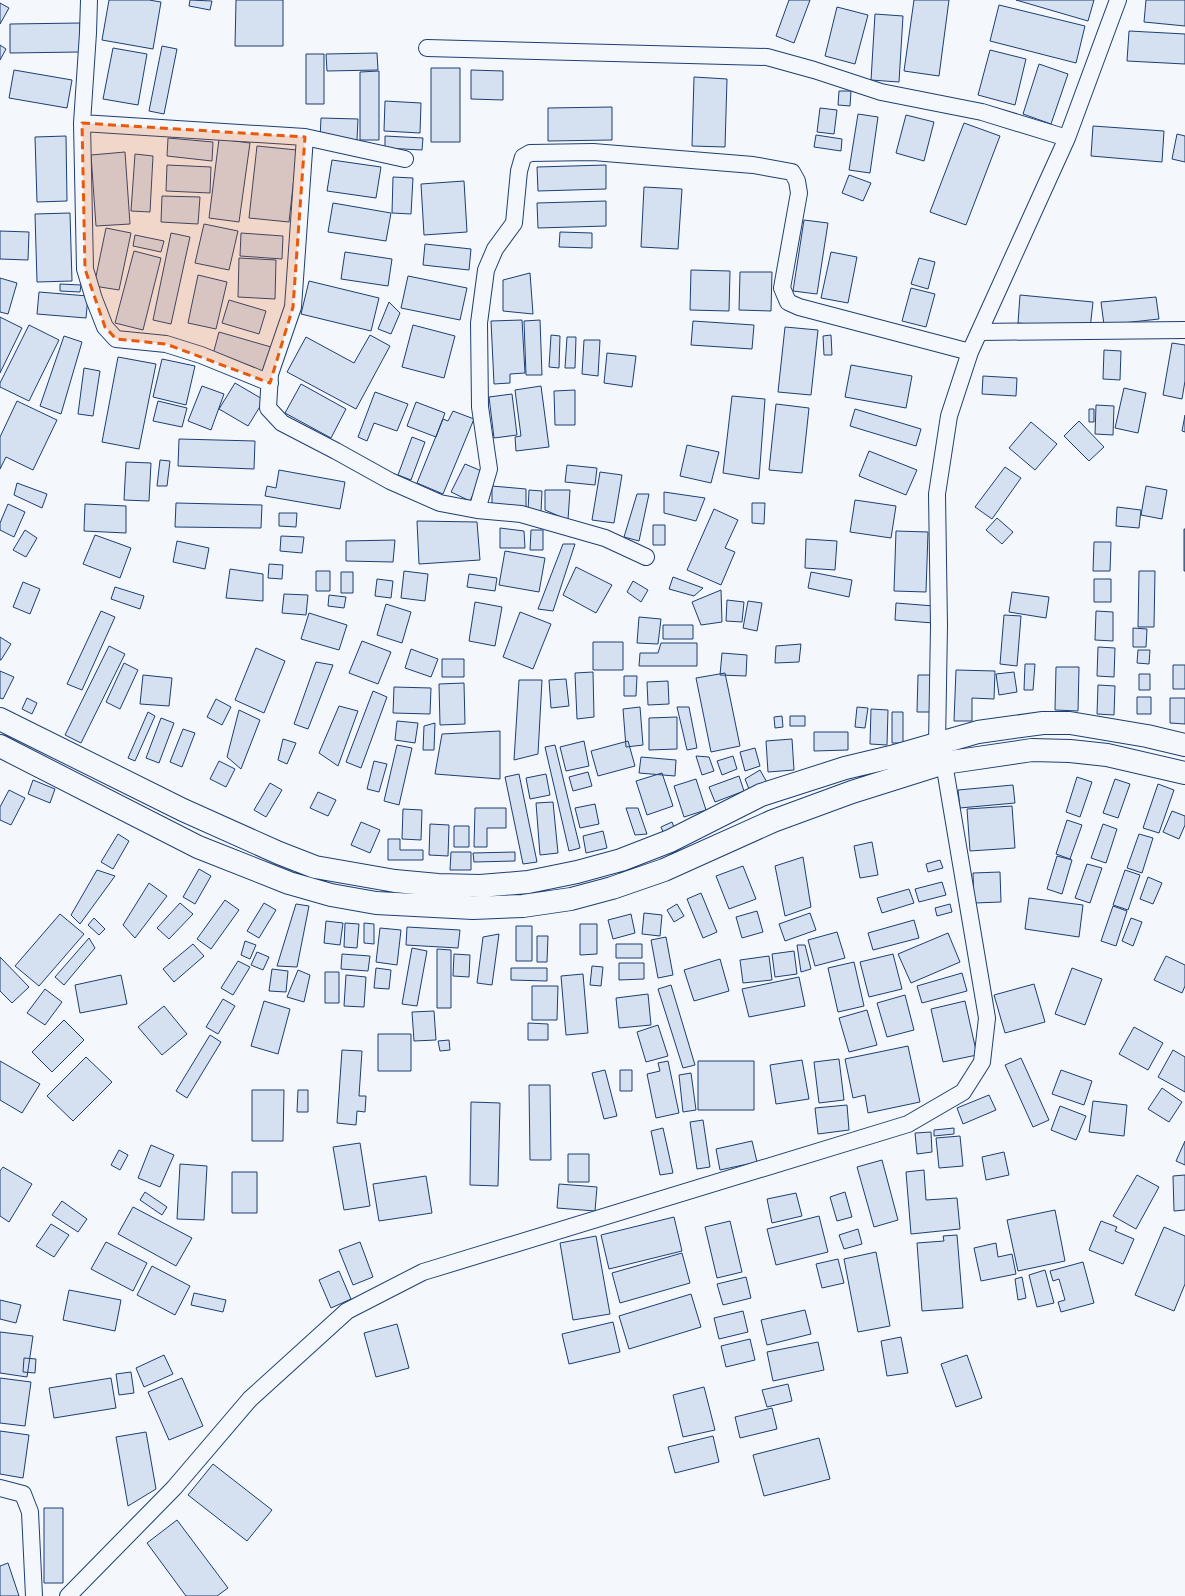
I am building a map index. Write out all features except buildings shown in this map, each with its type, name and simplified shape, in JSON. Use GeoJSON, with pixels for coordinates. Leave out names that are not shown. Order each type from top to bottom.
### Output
{"type":"FeatureCollection","features":[{"type":"Feature","properties":{"kind":"main road"},"geometry":{"type":"LineString","coordinates":[[0,719],[183,810],[278,853],[315,867],[395,881],[438,885],[480,886],[528,882],[577,872],[621,860],[670,841],[761,795],[845,768],[940,754],[1032,750],[1070,751],[1107,755],[1185,772]]}},
{"type":"Feature","properties":{"kind":"main road"},"geometry":{"type":"LineString","coordinates":[[0,746],[198,847],[289,883],[330,895],[376,903],[473,908],[523,906],[571,899],[612,888],[664,870],[773,821],[852,792],[940,754],[978,732],[1043,723],[1070,724],[1108,729],[1185,745]]}},
{"type":"Feature","properties":{"kind":"street"},"geometry":{"type":"LineString","coordinates":[[89,0],[82,123],[85,269],[94,299],[105,327],[116,339],[166,344],[201,355],[270,383]]}},
{"type":"Feature","properties":{"kind":"street"},"geometry":{"type":"LineString","coordinates":[[68,1596],[174,1488],[250,1399],[347,1310],[423,1272],[908,1124],[964,1092],[982,1062],[987,1018],[940,754],[937,494],[949,416],[970,352],[1067,138],[1118,0]]}},
{"type":"Feature","properties":{"kind":"street"},"geometry":{"type":"LineString","coordinates":[[427,48],[767,57],[814,70],[881,92],[982,112],[1067,138]]}},
{"type":"Feature","properties":{"kind":"street"},"geometry":{"type":"LineString","coordinates":[[82,123],[304,137],[405,158]]}},
{"type":"Feature","properties":{"kind":"street"},"geometry":{"type":"LineString","coordinates":[[304,137],[293,307],[270,374],[268,408],[282,423],[390,481],[440,503],[477,510],[521,514],[605,538],[646,557]]}},
{"type":"Feature","properties":{"kind":"street"},"geometry":{"type":"LineString","coordinates":[[477,510],[489,470],[480,407],[479,323],[486,270],[495,249],[514,223],[519,171],[524,157],[530,154],[593,152],[754,165],[792,172],[797,182],[799,193],[782,288],[788,302],[799,307],[970,352]]}},
{"type":"Feature","properties":{"kind":"street"},"geometry":{"type":"LineString","coordinates":[[979,332],[1185,330]]}},
{"type":"Feature","properties":{"kind":"street"},"geometry":{"type":"LineString","coordinates":[[0,1488],[22,1494],[30,1512],[34,1596]]}},
{"type":"Feature","properties":{"kind":"highlighted area"},"geometry":{"type":"Polygon","coordinates":[[[82,123],[305,137],[293,307],[270,383],[166,344],[116,339],[105,327],[85,269],[82,123]]]}}]}
